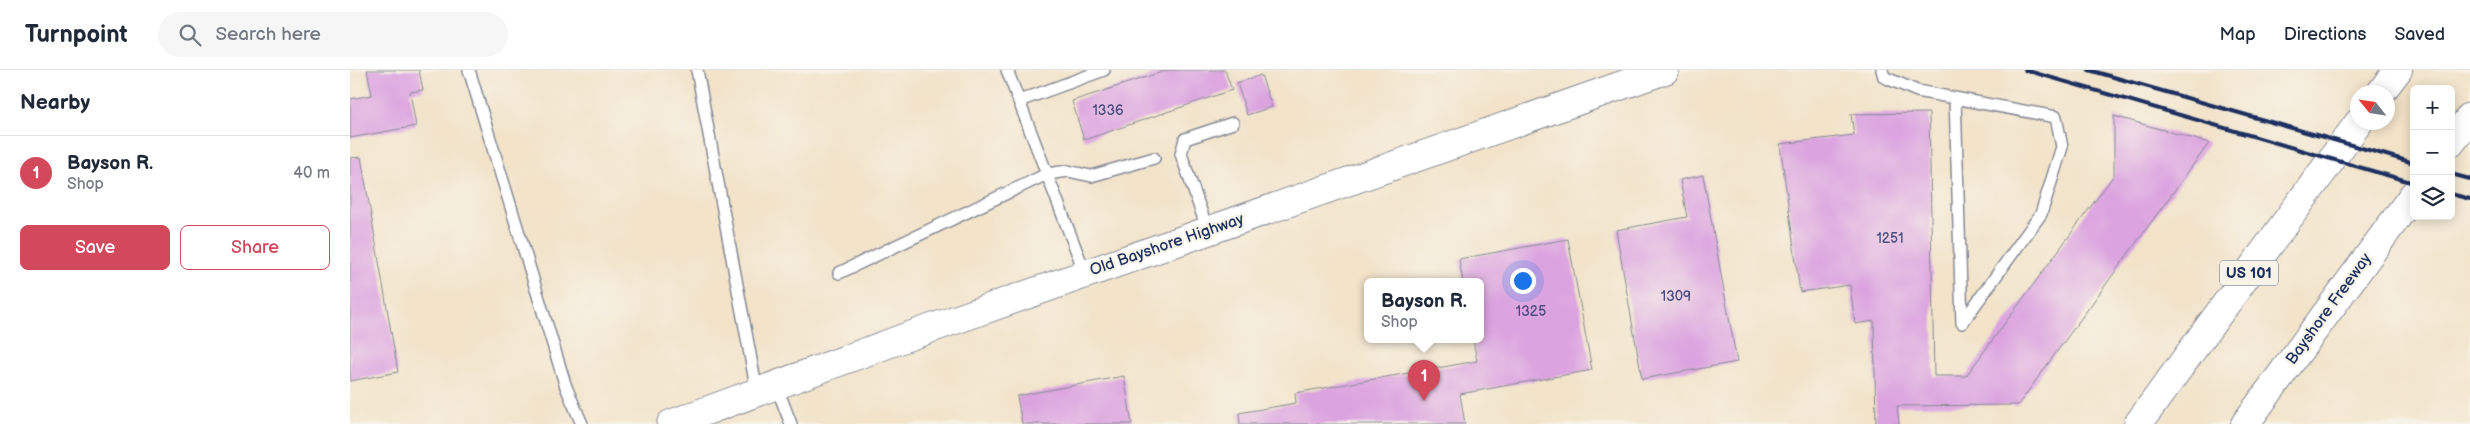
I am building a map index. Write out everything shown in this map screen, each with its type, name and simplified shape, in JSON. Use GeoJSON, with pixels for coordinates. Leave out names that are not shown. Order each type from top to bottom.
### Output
{"type":"FeatureCollection","features":[{"type":"Feature","properties":{"kind":"main road","name":"Old Bayshore Highway"},"geometry":{"type":"LineString","coordinates":[[671,424],[1085,273],[1665,70]]}},
{"type":"Feature","properties":{"kind":"main road"},"geometry":{"type":"LineString","coordinates":[[2386,85],[2398,70]]}},
{"type":"Feature","properties":{"kind":"main road"},"geometry":{"type":"LineString","coordinates":[[2455,138],[2470,117]]}},
{"type":"Feature","properties":{"kind":"main road","name":"US 101"},"geometry":{"type":"LineString","coordinates":[[2138,424],[2353,130]]}},
{"type":"Feature","properties":{"kind":"main road","name":"Bayshore Freeway"},"geometry":{"type":"LineString","coordinates":[[2245,424],[2410,199]]}},
{"type":"Feature","properties":{"kind":"lane"},"geometry":{"type":"LineString","coordinates":[[469,70],[566,388],[582,424]]}},
{"type":"Feature","properties":{"kind":"lane"},"geometry":{"type":"LineString","coordinates":[[697,70],[732,256],[767,388],[791,424]]}},
{"type":"Feature","properties":{"kind":"lane"},"geometry":{"type":"LineString","coordinates":[[1007,70],[1085,273]]}},
{"type":"Feature","properties":{"kind":"lane"},"geometry":{"type":"LineString","coordinates":[[1019,101],[1104,70]]}},
{"type":"Feature","properties":{"kind":"lane"},"geometry":{"type":"LineString","coordinates":[[1882,70],[1884,77],[1917,91],[1955,98],[2056,117],[2062,147],[2041,214],[1962,323],[1955,98]]}},
{"type":"Feature","properties":{"kind":"lane"},"geometry":{"type":"LineString","coordinates":[[1208,231],[1181,154],[1185,139],[1234,123]]}},
{"type":"Feature","properties":{"kind":"lane"},"geometry":{"type":"LineString","coordinates":[[839,273],[1047,174],[1068,171],[1091,176],[1154,158]]}},
{"type":"Feature","properties":{"kind":"building"},"geometry":{"type":"Polygon","coordinates":[[[367,70],[419,70],[423,90],[410,92],[416,126],[350,138],[350,99],[372,95],[367,70]]]}},
{"type":"Feature","properties":{"kind":"building"},"geometry":{"type":"Polygon","coordinates":[[[1168,70],[1225,70],[1232,90],[1084,140],[1072,101],[1168,70]]]}},
{"type":"Feature","properties":{"kind":"building"},"geometry":{"type":"Polygon","coordinates":[[[1261,75],[1272,107],[1247,115],[1237,83],[1261,75]]]}},
{"type":"Feature","properties":{"kind":"building"},"geometry":{"type":"Polygon","coordinates":[[[1929,113],[1934,376],[1966,376],[2114,175],[2114,116],[2209,143],[2018,405],[1897,406],[1899,424],[1876,424],[1874,321],[1855,324],[1850,285],[1800,292],[1780,144],[1854,135],[1851,114],[1929,113]]]}},
{"type":"Feature","properties":{"kind":"building"},"geometry":{"type":"Polygon","coordinates":[[[361,157],[398,372],[350,381],[350,158],[361,157]]]}},
{"type":"Feature","properties":{"kind":"building"},"geometry":{"type":"Polygon","coordinates":[[[1703,175],[1737,362],[1642,379],[1616,230],[1687,217],[1680,180],[1703,175]]]}},
{"type":"Feature","properties":{"kind":"building"},"geometry":{"type":"Polygon","coordinates":[[[1568,239],[1592,370],[1460,394],[1465,424],[1240,424],[1239,413],[1296,403],[1295,393],[1477,361],[1474,343],[1484,343],[1484,278],[1462,278],[1459,259],[1568,239]]]}},
{"type":"Feature","properties":{"kind":"building"},"geometry":{"type":"Polygon","coordinates":[[[1124,376],[1132,424],[1022,424],[1017,396],[1124,376]]]}},
{"type":"Feature","properties":{"kind":"railway"},"geometry":{"type":"LineString","coordinates":[[2025,70],[2410,182]]}},
{"type":"Feature","properties":{"kind":"railway"},"geometry":{"type":"LineString","coordinates":[[2089,70],[2410,162]]}},
{"type":"Feature","properties":{"kind":"railway"},"geometry":{"type":"LineString","coordinates":[[2455,175],[2470,179]]}},
{"type":"Feature","properties":{"kind":"railway"},"geometry":{"type":"LineString","coordinates":[[2455,195],[2470,199]]}},
{"type":"Feature","properties":{"kind":"place","name":"Bayson R."},"geometry":{"type":"Point","coordinates":[1424,401]}}]}
